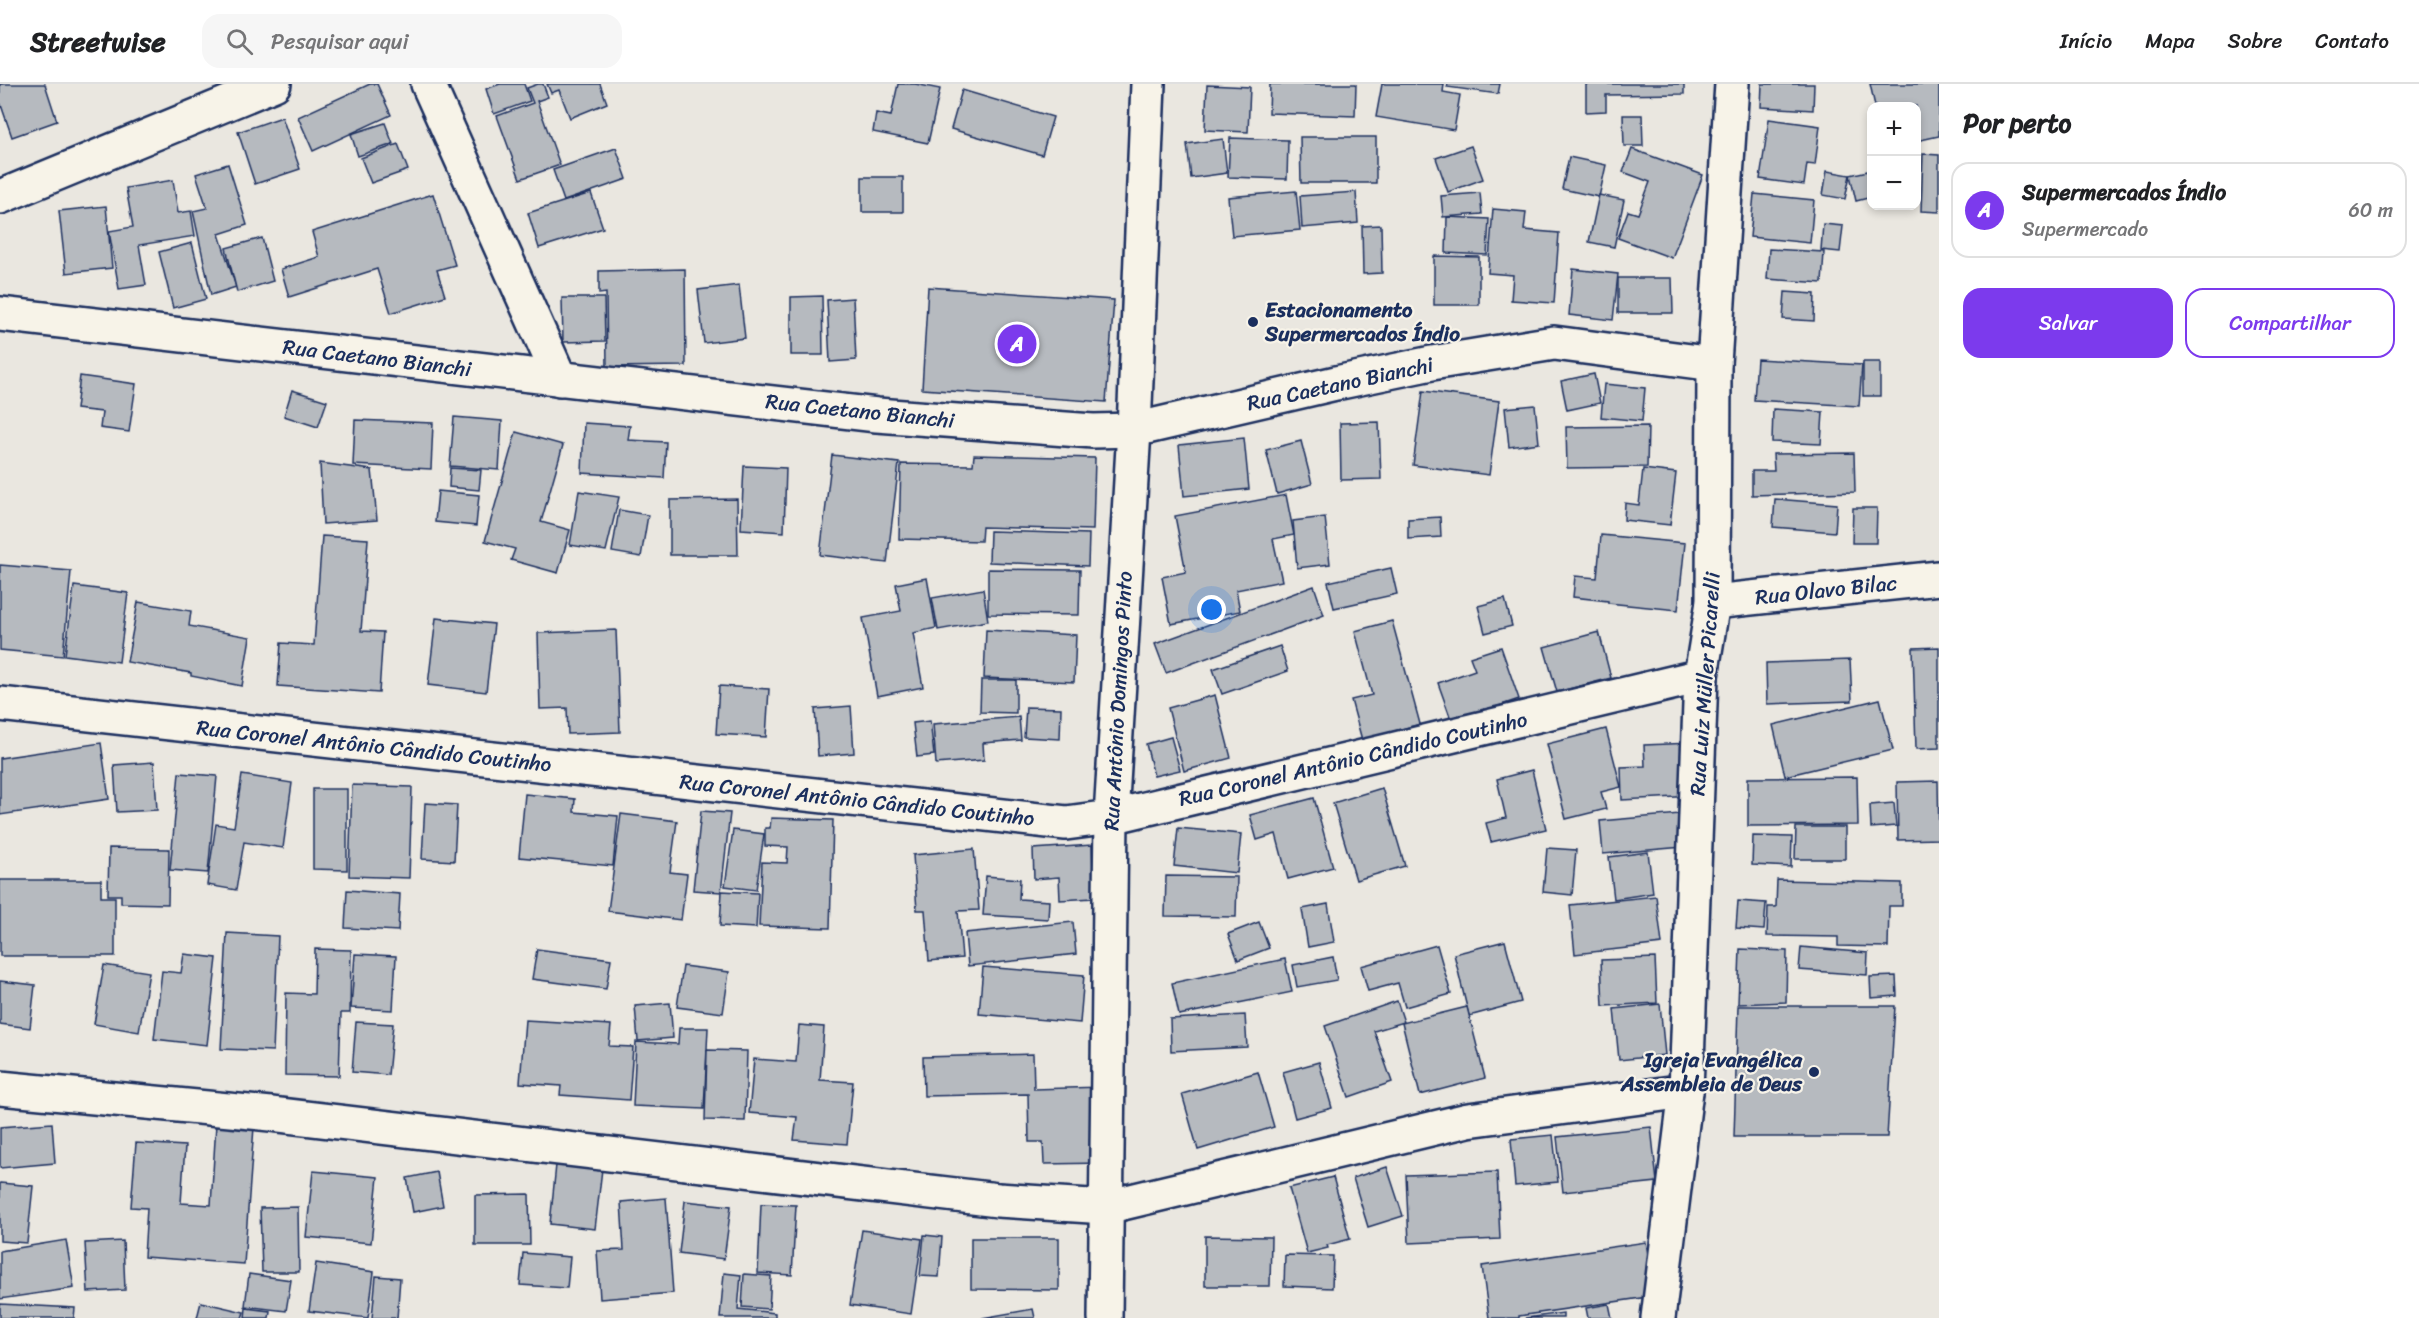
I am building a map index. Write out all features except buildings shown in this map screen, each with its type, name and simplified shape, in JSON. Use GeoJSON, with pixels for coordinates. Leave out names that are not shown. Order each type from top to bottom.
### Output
{"type":"FeatureCollection","features":[{"type":"Feature","properties":{"kind":"street"},"geometry":{"type":"LineString","coordinates":[[0,197],[274,84]]}},
{"type":"Feature","properties":{"kind":"street"},"geometry":{"type":"LineString","coordinates":[[428,84],[560,379]]}},
{"type":"Feature","properties":{"kind":"street","name":"Rua Antônio Domingos Pinto"},"geometry":{"type":"LineString","coordinates":[[1105,1318],[1111,817],[1134,430],[1148,84]]}},
{"type":"Feature","properties":{"kind":"street","name":"Rua Luiz Müller Picarelli"},"geometry":{"type":"LineString","coordinates":[[1658,1318],[1686,1091],[1701,676],[1713,602],[1714,364],[1732,84]]}},
{"type":"Feature","properties":{"kind":"street","name":"Rua Caetano Bianchi"},"geometry":{"type":"LineString","coordinates":[[0,314],[877,415],[1093,431],[1134,430],[1432,363],[1554,343],[1714,364]]}},
{"type":"Feature","properties":{"kind":"street","name":"Rua Olavo Bilac"},"geometry":{"type":"LineString","coordinates":[[1713,602],[1939,578]]}},
{"type":"Feature","properties":{"kind":"street","name":"Rua Coronel Antônio Cândido Coutinho"},"geometry":{"type":"LineString","coordinates":[[0,704],[1066,823],[1111,817],[1701,676]]}},
{"type":"Feature","properties":{"kind":"street"},"geometry":{"type":"LineString","coordinates":[[0,1088],[271,1114],[998,1200],[1106,1207],[1468,1120],[1686,1091]]}},
{"type":"Feature","properties":{"kind":"place","name":"Estacionamento Supermercados Índio"},"geometry":{"type":"Point","coordinates":[1253,322]}},
{"type":"Feature","properties":{"kind":"place","name":"Supermercados Índio"},"geometry":{"type":"Point","coordinates":[1017,344]}},
{"type":"Feature","properties":{"kind":"place","name":"Igreja Evangélica Assembleia de Deus"},"geometry":{"type":"Point","coordinates":[1814,1072]}}]}
